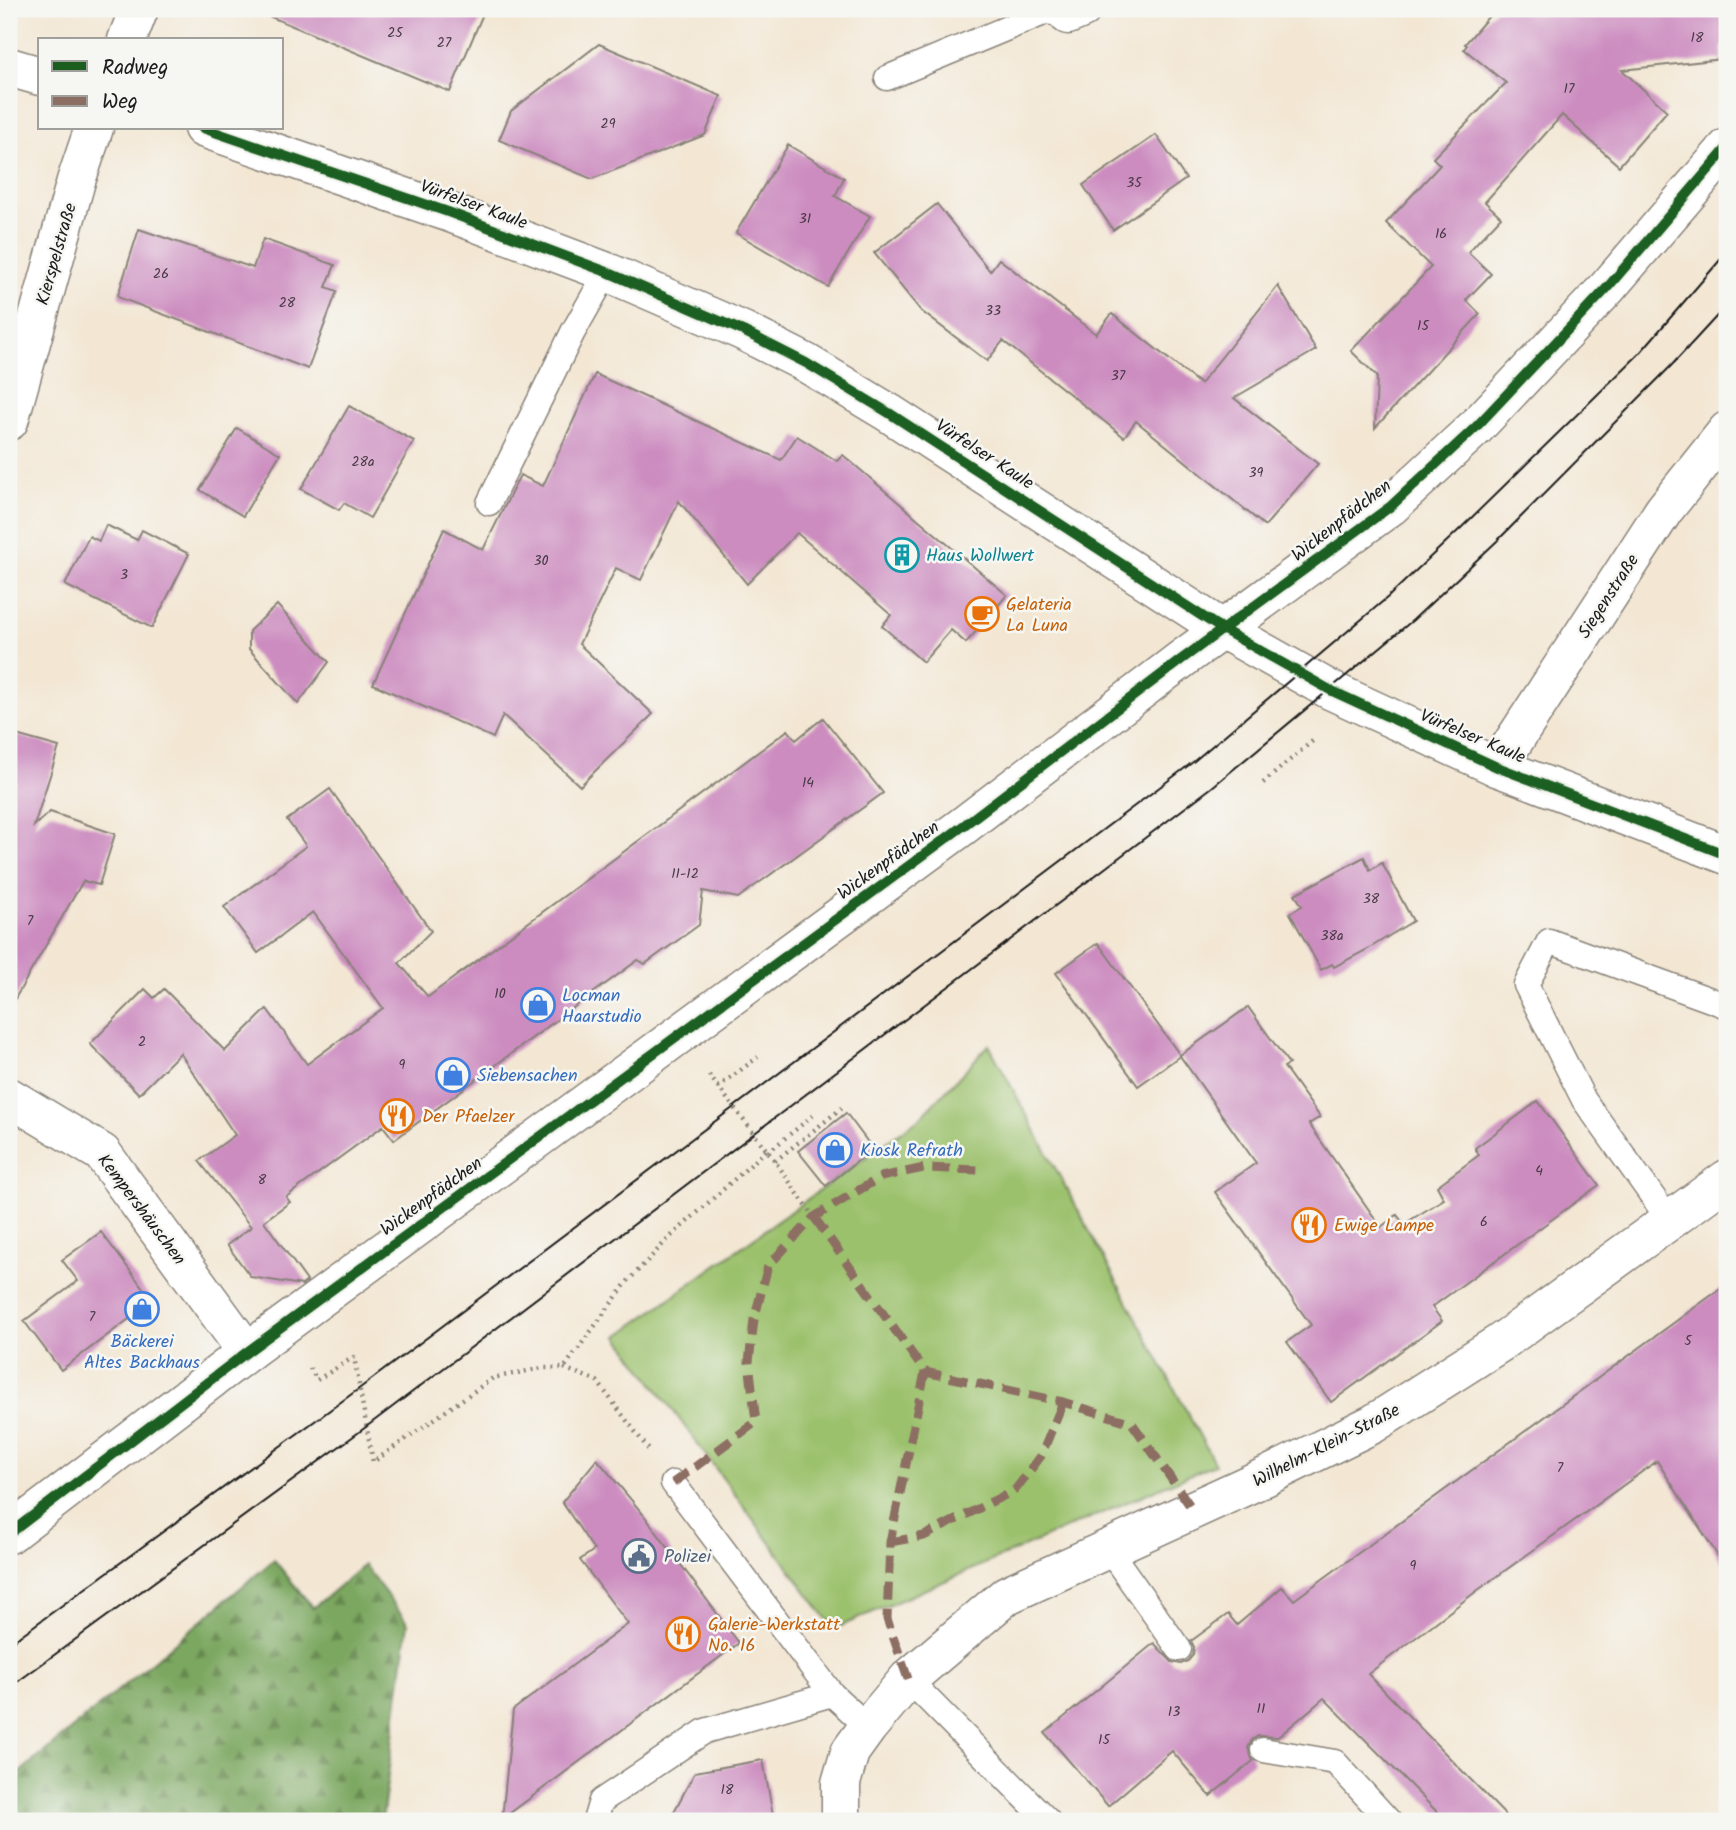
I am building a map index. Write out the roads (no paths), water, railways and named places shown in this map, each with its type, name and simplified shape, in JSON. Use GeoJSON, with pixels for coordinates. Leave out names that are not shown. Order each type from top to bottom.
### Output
{"type":"FeatureCollection","features":[{"type":"Feature","properties":{"kind":"street"},"geometry":{"type":"LineString","coordinates":[[128,38],[139,9]]}},
{"type":"Feature","properties":{"kind":"street"},"geometry":{"type":"LineString","coordinates":[[9,67],[38,75]]}},
{"type":"Feature","properties":{"kind":"street","name":"Kierspelstraße"},"geometry":{"type":"LineString","coordinates":[[9,421],[76,181],[93,130]]}},
{"type":"Feature","properties":{"kind":"street","name":"Vürfelser Kaule"},"geometry":{"type":"LineString","coordinates":[[209,130],[448,212],[607,272],[743,331],[806,363],[911,427],[1223,629],[1357,704],[1497,767],[1727,855]]}},
{"type":"Feature","properties":{"kind":"street","name":"Wickenpfädchen"},"geometry":{"type":"LineString","coordinates":[[9,1534],[247,1352],[963,826],[1391,506],[1476,427],[1607,288],[1727,148]]}},
{"type":"Feature","properties":{"kind":"street","name":"Siegenstraße"},"geometry":{"type":"LineString","coordinates":[[1497,767],[1664,510],[1727,431]]}},
{"type":"Feature","properties":{"kind":"street","name":"Kempershäuschen"},"geometry":{"type":"LineString","coordinates":[[9,1097],[103,1153],[247,1352]]}},
{"type":"Feature","properties":{"kind":"street","name":"Wilhelm-Klein-Straße"},"geometry":{"type":"LineString","coordinates":[[841,1821],[841,1783],[850,1752],[867,1727],[908,1679],[1007,1595],[1109,1550],[1373,1424],[1500,1343],[1727,1179]]}},
{"type":"Feature","properties":{"kind":"lane"},"geometry":{"type":"LineString","coordinates":[[887,78],[1046,12],[1075,12]]}},
{"type":"Feature","properties":{"kind":"lane"},"geometry":{"type":"LineString","coordinates":[[489,503],[573,332],[607,272]]}},
{"type":"Feature","properties":{"kind":"lane"},"geometry":{"type":"LineString","coordinates":[[1670,1221],[1584,1100],[1526,985],[1549,941],[1727,1006]]}},
{"type":"Feature","properties":{"kind":"lane"},"geometry":{"type":"LineString","coordinates":[[673,1483],[832,1694],[867,1727]]}},
{"type":"Feature","properties":{"kind":"lane"},"geometry":{"type":"LineString","coordinates":[[1109,1550],[1179,1649]]}},
{"type":"Feature","properties":{"kind":"lane"},"geometry":{"type":"LineString","coordinates":[[908,1679],[1048,1821]]}},
{"type":"Feature","properties":{"kind":"lane"},"geometry":{"type":"LineString","coordinates":[[595,1821],[601,1801],[705,1731],[832,1694]]}},
{"type":"Feature","properties":{"kind":"lane"},"geometry":{"type":"LineString","coordinates":[[1263,1750],[1335,1762],[1389,1821]]}},
{"type":"Feature","properties":{"kind":"tram line"},"geometry":{"type":"LineString","coordinates":[[9,1644],[360,1388],[1193,762],[1388,597],[1462,527],[1639,354],[1727,252]]}},
{"type":"Feature","properties":{"kind":"tram line"},"geometry":{"type":"LineString","coordinates":[[9,1688],[366,1427],[1211,788],[1413,620],[1497,541],[1670,367],[1727,305]]}},
{"type":"Feature","properties":{"kind":"place","name":"Haus Wollwert"},"geometry":{"type":"Point","coordinates":[902,555]}},
{"type":"Feature","properties":{"kind":"place","name":"Gelateria La Luna"},"geometry":{"type":"Point","coordinates":[982,614]}},
{"type":"Feature","properties":{"kind":"place","name":"Locman Haarstudio"},"geometry":{"type":"Point","coordinates":[538,1005]}},
{"type":"Feature","properties":{"kind":"place","name":"Siebensachen"},"geometry":{"type":"Point","coordinates":[453,1075]}},
{"type":"Feature","properties":{"kind":"place","name":"Der Pfaelzer"},"geometry":{"type":"Point","coordinates":[397,1116]}},
{"type":"Feature","properties":{"kind":"place","name":"Kiosk Refrath"},"geometry":{"type":"Point","coordinates":[835,1150]}},
{"type":"Feature","properties":{"kind":"place","name":"Ewige Lampe"},"geometry":{"type":"Point","coordinates":[1309,1225]}},
{"type":"Feature","properties":{"kind":"place","name":"Bäckerei Altes Backhaus"},"geometry":{"type":"Point","coordinates":[142,1309]}},
{"type":"Feature","properties":{"kind":"place","name":"Polizei"},"geometry":{"type":"Point","coordinates":[639,1556]}},
{"type":"Feature","properties":{"kind":"place","name":"Galerie-Werkstatt No. 16"},"geometry":{"type":"Point","coordinates":[683,1634]}}]}
